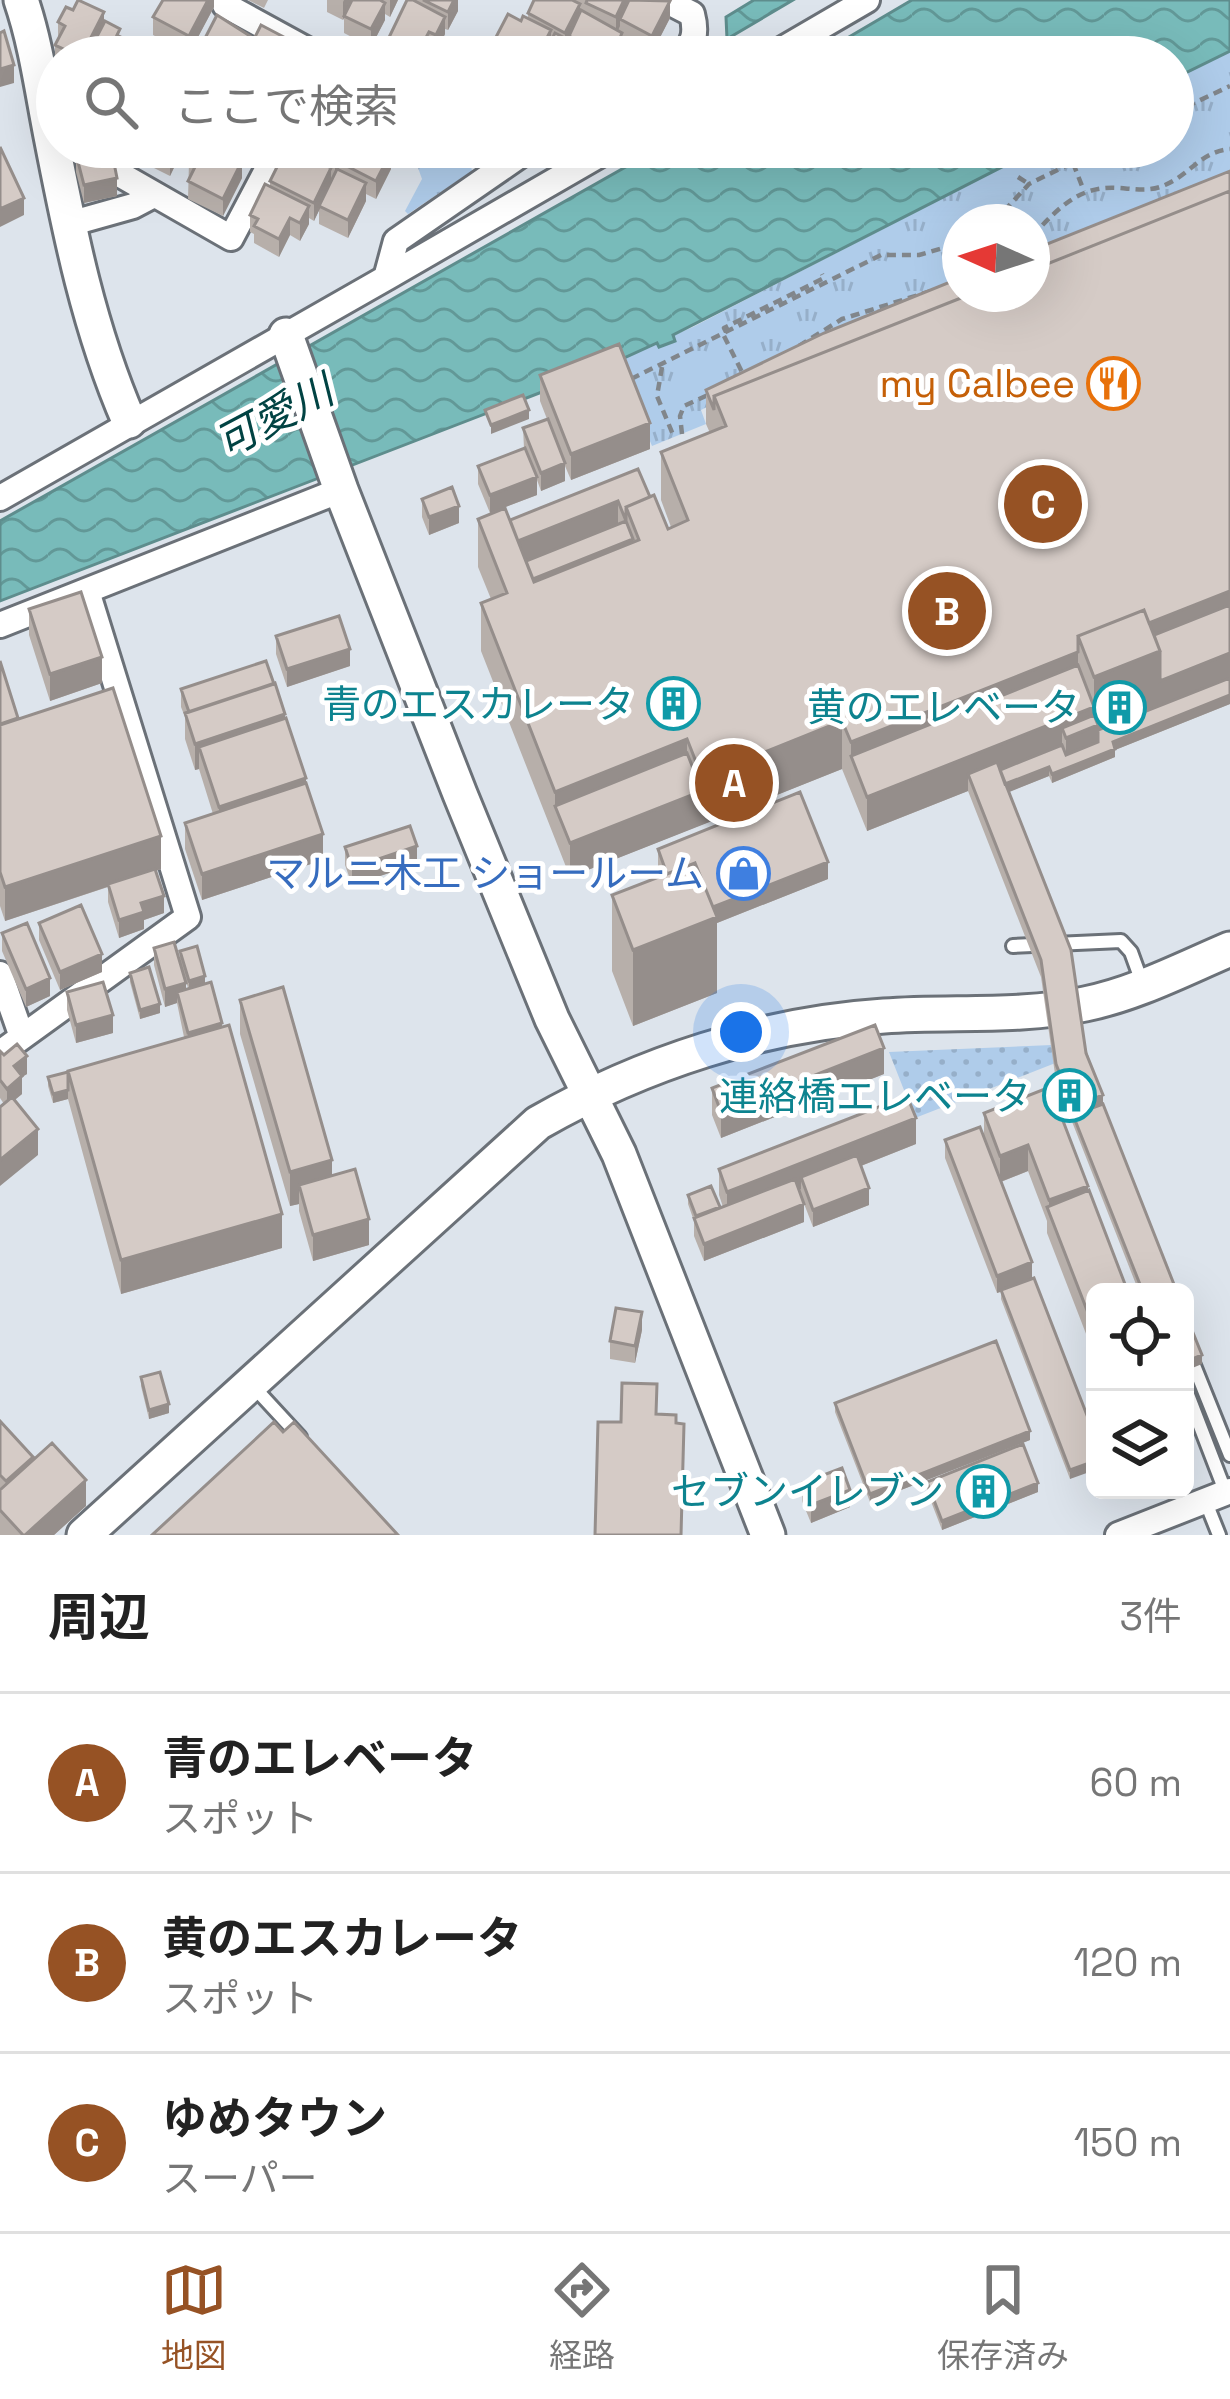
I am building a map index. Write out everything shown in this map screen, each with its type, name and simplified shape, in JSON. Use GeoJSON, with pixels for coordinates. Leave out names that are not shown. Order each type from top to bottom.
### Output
{"type":"FeatureCollection","features":[{"type":"Feature","properties":{"kind":"street"},"geometry":{"type":"LineString","coordinates":[[20,0],[36,54]]}},
{"type":"Feature","properties":{"kind":"street"},"geometry":{"type":"LineString","coordinates":[[665,0],[693,7]]}},
{"type":"Feature","properties":{"kind":"street"},"geometry":{"type":"LineString","coordinates":[[805,36],[867,0]]}},
{"type":"Feature","properties":{"kind":"street"},"geometry":{"type":"LineString","coordinates":[[225,4],[282,36]]}},
{"type":"Feature","properties":{"kind":"street"},"geometry":{"type":"LineString","coordinates":[[63,168],[86,302],[129,421]]}},
{"type":"Feature","properties":{"kind":"street"},"geometry":{"type":"LineString","coordinates":[[106,168],[231,238],[267,168]]}},
{"type":"Feature","properties":{"kind":"street"},"geometry":{"type":"LineString","coordinates":[[386,278],[396,241],[481,168]]}},
{"type":"Feature","properties":{"kind":"street"},"geometry":{"type":"LineString","coordinates":[[0,498],[129,421],[288,343],[386,278],[577,168]]}},
{"type":"Feature","properties":{"kind":"street"},"geometry":{"type":"LineString","coordinates":[[69,224],[152,196]]}},
{"type":"Feature","properties":{"kind":"street"},"geometry":{"type":"LineString","coordinates":[[288,343],[338,483],[552,1019],[591,1093],[768,1535]]}},
{"type":"Feature","properties":{"kind":"street"},"geometry":{"type":"LineString","coordinates":[[0,625],[338,483]]}},
{"type":"Feature","properties":{"kind":"street"},"geometry":{"type":"LineString","coordinates":[[0,1053],[188,917],[87,591]]}},
{"type":"Feature","properties":{"kind":"street"},"geometry":{"type":"LineString","coordinates":[[84,1535],[538,1123],[591,1093],[705,1050],[803,1025],[883,1016],[1047,1011],[1089,1004],[1230,949]]}},
{"type":"Feature","properties":{"kind":"street"},"geometry":{"type":"LineString","coordinates":[[0,974],[22,1036]]}},
{"type":"Feature","properties":{"kind":"street"},"geometry":{"type":"LineString","coordinates":[[1118,1535],[1223,1497]]}},
{"type":"Feature","properties":{"kind":"lane"},"geometry":{"type":"LineString","coordinates":[[1013,946],[1121,940],[1132,952],[1144,986]]}},
{"type":"Feature","properties":{"kind":"lane"},"geometry":{"type":"LineString","coordinates":[[1194,1367],[1230,1455]]}},
{"type":"Feature","properties":{"kind":"lane"},"geometry":{"type":"LineString","coordinates":[[250,1382],[307,1444]]}},
{"type":"Feature","properties":{"kind":"lane"},"geometry":{"type":"LineString","coordinates":[[1186,1391],[1223,1497],[1220,1535]]}},
{"type":"Feature","properties":{"kind":"path"},"geometry":{"type":"LineString","coordinates":[[1194,102],[1230,86]]}},
{"type":"Feature","properties":{"kind":"path"},"geometry":{"type":"LineString","coordinates":[[1194,162],[1230,149]]}},
{"type":"Feature","properties":{"kind":"path"},"geometry":{"type":"LineString","coordinates":[[1006,194],[1016,202],[1029,184],[1063,168]]}},
{"type":"Feature","properties":{"kind":"path"},"geometry":{"type":"LineString","coordinates":[[1075,168],[1084,190]]}},
{"type":"Feature","properties":{"kind":"path"},"geometry":{"type":"LineString","coordinates":[[1050,218],[1084,190],[1147,190],[1166,185],[1187,168]]}},
{"type":"Feature","properties":{"kind":"path"},"geometry":{"type":"LineString","coordinates":[[1018,177],[1029,184]]}},
{"type":"Feature","properties":{"kind":"path"},"geometry":{"type":"LineString","coordinates":[[626,382],[881,255],[940,250],[936,238]]}},
{"type":"Feature","properties":{"kind":"path"},"geometry":{"type":"LineString","coordinates":[[917,242],[919,255]]}},
{"type":"Feature","properties":{"kind":"path"},"geometry":{"type":"LineString","coordinates":[[881,255],[883,243]]}},
{"type":"Feature","properties":{"kind":"path"},"geometry":{"type":"LineString","coordinates":[[899,243],[900,256]]}},
{"type":"Feature","properties":{"kind":"path"},"geometry":{"type":"LineString","coordinates":[[755,374],[745,379],[724,328],[824,278],[822,274]]}},
{"type":"Feature","properties":{"kind":"path"},"geometry":{"type":"LineString","coordinates":[[793,350],[842,320],[934,290]]}},
{"type":"Feature","properties":{"kind":"path"},"geometry":{"type":"LineString","coordinates":[[658,354],[664,363]]}},
{"type":"Feature","properties":{"kind":"path"},"geometry":{"type":"LineString","coordinates":[[664,363],[657,396],[674,437]]}},
{"type":"Feature","properties":{"kind":"path"},"geometry":{"type":"LineString","coordinates":[[640,364],[644,373]]}},
{"type":"Feature","properties":{"kind":"path"},"geometry":{"type":"LineString","coordinates":[[682,434],[684,406],[714,392]]}},
{"type":"Feature","properties":{"kind":"green space"},"geometry":{"type":"Polygon","coordinates":[[[1230,51],[1230,186],[1050,258],[1050,204],[942,204],[942,300],[818,350],[701,410],[706,424],[652,446],[617,360],[693,327],[1000,168],[1194,168],[1194,69],[1230,51]]]}},
{"type":"Feature","properties":{"kind":"green space"},"geometry":{"type":"Polygon","coordinates":[[[418,168],[472,171],[408,214],[405,211],[422,179],[418,168]]]}},
{"type":"Feature","properties":{"kind":"green space"},"geometry":{"type":"Polygon","coordinates":[[[1052,1045],[1058,1062],[915,1118],[889,1052],[1052,1045]]]}},
{"type":"Feature","properties":{"kind":"water"},"geometry":{"type":"Polygon","coordinates":[[[754,0],[793,0],[732,36],[727,36],[726,17],[754,0]]]}},
{"type":"Feature","properties":{"kind":"water"},"geometry":{"type":"Polygon","coordinates":[[[912,0],[1230,0],[1230,51],[1194,69],[1194,36],[851,36],[912,0]]]}},
{"type":"Feature","properties":{"kind":"water","name":"可愛川"},"geometry":{"type":"Polygon","coordinates":[[[624,168],[1000,168],[673,335],[675,341],[659,347],[657,343],[591,373],[0,601],[0,521],[624,168]]]}},
{"type":"Feature","properties":{"kind":"building"},"geometry":{"type":"Polygon","coordinates":[[[78,0],[104,12],[92,36],[60,36],[65,26],[58,22],[66,7],[73,10],[78,0]]]}},
{"type":"Feature","properties":{"kind":"building"},"geometry":{"type":"Polygon","coordinates":[[[163,0],[208,0],[189,36],[153,17],[163,0]]]}},
{"type":"Feature","properties":{"kind":"building"},"geometry":{"type":"Polygon","coordinates":[[[352,0],[385,3],[371,29],[344,16],[352,0]]]}},
{"type":"Feature","properties":{"kind":"building"},"geometry":{"type":"Polygon","coordinates":[[[407,0],[445,17],[436,35],[390,36],[407,0]]]}},
{"type":"Feature","properties":{"kind":"building"},"geometry":{"type":"Polygon","coordinates":[[[423,0],[454,0],[448,12],[423,0]]]}},
{"type":"Feature","properties":{"kind":"building"},"geometry":{"type":"Polygon","coordinates":[[[534,0],[580,4],[565,33],[528,13],[534,0]]]}},
{"type":"Feature","properties":{"kind":"building"},"geometry":{"type":"Polygon","coordinates":[[[587,0],[624,0],[616,17],[587,0]]]}},
{"type":"Feature","properties":{"kind":"building"},"geometry":{"type":"Polygon","coordinates":[[[629,0],[670,1],[652,36],[620,19],[629,0]]]}},
{"type":"Feature","properties":{"kind":"building"},"geometry":{"type":"Polygon","coordinates":[[[581,10],[622,33],[621,36],[569,36],[581,10]]]}},
{"type":"Feature","properties":{"kind":"building"},"geometry":{"type":"Polygon","coordinates":[[[508,14],[551,30],[548,36],[497,36],[508,14]]]}},
{"type":"Feature","properties":{"kind":"building"},"geometry":{"type":"Polygon","coordinates":[[[217,15],[250,36],[206,36],[217,15]]]}},
{"type":"Feature","properties":{"kind":"building"},"geometry":{"type":"Polygon","coordinates":[[[105,21],[120,29],[119,36],[97,36],[105,21]]]}},
{"type":"Feature","properties":{"kind":"building"},"geometry":{"type":"Polygon","coordinates":[[[261,25],[282,36],[256,36],[261,25]]]}},
{"type":"Feature","properties":{"kind":"building"},"geometry":{"type":"Polygon","coordinates":[[[4,31],[14,65],[0,69],[0,33],[4,31]]]}},
{"type":"Feature","properties":{"kind":"building"},"geometry":{"type":"Polygon","coordinates":[[[0,147],[24,198],[0,209],[0,147]]]}},
{"type":"Feature","properties":{"kind":"building"},"geometry":{"type":"Polygon","coordinates":[[[80,168],[115,168],[117,178],[84,185],[80,168]]]}},
{"type":"Feature","properties":{"kind":"building"},"geometry":{"type":"Polygon","coordinates":[[[194,168],[238,168],[223,199],[188,181],[194,168]]]}},
{"type":"Feature","properties":{"kind":"building"},"geometry":{"type":"Polygon","coordinates":[[[276,168],[331,168],[314,203],[270,181],[276,168]]]}},
{"type":"Feature","properties":{"kind":"building"},"geometry":{"type":"Polygon","coordinates":[[[351,168],[383,168],[376,181],[351,168]]]}},
{"type":"Feature","properties":{"kind":"building"},"geometry":{"type":"Polygon","coordinates":[[[337,169],[366,183],[348,220],[319,206],[337,169]]]}},
{"type":"Feature","properties":{"kind":"building"},"geometry":{"type":"Polygon","coordinates":[[[1230,171],[1230,191],[1050,263],[1050,243],[1230,171]]]}},
{"type":"Feature","properties":{"kind":"building"},"geometry":{"type":"Polygon","coordinates":[[[265,184],[309,206],[300,223],[290,218],[279,239],[254,226],[258,219],[250,215],[265,184]]]}},
{"type":"Feature","properties":{"kind":"building"},"geometry":{"type":"Polygon","coordinates":[[[1230,191],[1230,591],[1149,623],[1144,610],[1078,636],[1078,652],[851,742],[842,721],[702,777],[687,739],[555,792],[481,603],[507,593],[478,519],[505,508],[534,582],[639,540],[626,507],[654,495],[668,529],[688,520],[661,452],[726,426],[714,396],[942,306],[942,312],[1050,312],[1050,263],[1230,191]]]}},
{"type":"Feature","properties":{"kind":"building"},"geometry":{"type":"Polygon","coordinates":[[[942,285],[942,306],[714,396],[714,410],[706,390],[824,333],[942,285]]]}},
{"type":"Feature","properties":{"kind":"building"},"geometry":{"type":"Polygon","coordinates":[[[619,344],[650,423],[571,454],[540,375],[619,344]]]}},
{"type":"Feature","properties":{"kind":"building"},"geometry":{"type":"Polygon","coordinates":[[[523,395],[529,410],[491,425],[485,410],[523,395]]]}},
{"type":"Feature","properties":{"kind":"building"},"geometry":{"type":"Polygon","coordinates":[[[548,419],[565,463],[541,473],[523,428],[548,419]]]}},
{"type":"Feature","properties":{"kind":"building"},"geometry":{"type":"Polygon","coordinates":[[[525,448],[537,477],[490,495],[478,466],[525,448]]]}},
{"type":"Feature","properties":{"kind":"building"},"geometry":{"type":"Polygon","coordinates":[[[638,469],[650,497],[626,507],[626,521],[618,501],[518,541],[510,520],[638,469]]]}},
{"type":"Feature","properties":{"kind":"building"},"geometry":{"type":"Polygon","coordinates":[[[452,487],[459,506],[429,517],[422,499],[452,487]]]}},
{"type":"Feature","properties":{"kind":"building"},"geometry":{"type":"Polygon","coordinates":[[[626,521],[633,539],[533,579],[526,561],[626,521]]]}},
{"type":"Feature","properties":{"kind":"building"},"geometry":{"type":"Polygon","coordinates":[[[81,592],[102,657],[50,674],[29,609],[81,592]]]}},
{"type":"Feature","properties":{"kind":"building"},"geometry":{"type":"Polygon","coordinates":[[[1230,605],[1230,653],[1160,681],[1160,651],[1154,635],[1230,605]]]}},
{"type":"Feature","properties":{"kind":"building"},"geometry":{"type":"Polygon","coordinates":[[[1144,610],[1160,651],[1094,677],[1078,636],[1144,610]]]}},
{"type":"Feature","properties":{"kind":"building"},"geometry":{"type":"Polygon","coordinates":[[[339,616],[350,649],[287,669],[276,636],[339,616]]]}},
{"type":"Feature","properties":{"kind":"building"},"geometry":{"type":"Polygon","coordinates":[[[0,661],[18,718],[0,724],[0,661]]]}},
{"type":"Feature","properties":{"kind":"building"},"geometry":{"type":"Polygon","coordinates":[[[266,661],[274,684],[189,712],[181,689],[266,661]]]}},
{"type":"Feature","properties":{"kind":"building"},"geometry":{"type":"Polygon","coordinates":[[[1078,665],[1094,707],[867,797],[851,756],[1078,665]]]}},
{"type":"Feature","properties":{"kind":"building"},"geometry":{"type":"Polygon","coordinates":[[[1230,678],[1230,695],[1113,742],[1115,749],[1052,774],[1049,767],[1005,784],[1000,770],[1062,745],[1066,755],[1098,742],[1098,730],[1230,678]]]}},
{"type":"Feature","properties":{"kind":"building"},"geometry":{"type":"Polygon","coordinates":[[[275,683],[285,714],[195,744],[185,713],[275,683]]]}},
{"type":"Feature","properties":{"kind":"building"},"geometry":{"type":"Polygon","coordinates":[[[113,688],[161,836],[5,887],[0,872],[0,725],[113,688]]]}},
{"type":"Feature","properties":{"kind":"building"},"geometry":{"type":"Polygon","coordinates":[[[1094,715],[1098,725],[1066,738],[1062,728],[1094,715]]]}},
{"type":"Feature","properties":{"kind":"building"},"geometry":{"type":"Polygon","coordinates":[[[286,718],[306,778],[219,807],[199,747],[286,718]]]}},
{"type":"Feature","properties":{"kind":"building"},"geometry":{"type":"Polygon","coordinates":[[[687,753],[702,791],[570,843],[555,806],[687,753]]]}},
{"type":"Feature","properties":{"kind":"building"},"geometry":{"type":"Polygon","coordinates":[[[997,762],[1071,950],[1086,1053],[1103,1095],[1073,1107],[1056,1064],[1041,960],[968,774],[997,762]]]}},
{"type":"Feature","properties":{"kind":"building"},"geometry":{"type":"Polygon","coordinates":[[[306,783],[323,834],[202,874],[185,823],[306,783]]]}},
{"type":"Feature","properties":{"kind":"building","name":"マルニ木工 ショールーム"},"geometry":{"type":"Polygon","coordinates":[[[800,792],[828,862],[713,907],[695,863],[667,874],[658,849],[800,792]]]}},
{"type":"Feature","properties":{"kind":"building"},"geometry":{"type":"Polygon","coordinates":[[[410,826],[417,846],[352,868],[345,847],[410,826]]]}},
{"type":"Feature","properties":{"kind":"building"},"geometry":{"type":"Polygon","coordinates":[[[695,863],[717,917],[633,950],[612,895],[695,863]]]}},
{"type":"Feature","properties":{"kind":"building"},"geometry":{"type":"Polygon","coordinates":[[[155,869],[164,896],[141,903],[144,912],[119,920],[108,884],[155,869]]]}},
{"type":"Feature","properties":{"kind":"building"},"geometry":{"type":"Polygon","coordinates":[[[81,905],[102,954],[60,972],[39,923],[81,905]]]}},
{"type":"Feature","properties":{"kind":"building"},"geometry":{"type":"Polygon","coordinates":[[[27,923],[50,978],[26,989],[2,933],[27,923]]]}},
{"type":"Feature","properties":{"kind":"building"},"geometry":{"type":"Polygon","coordinates":[[[174,942],[186,983],[165,989],[154,948],[174,942]]]}},
{"type":"Feature","properties":{"kind":"building"},"geometry":{"type":"Polygon","coordinates":[[[197,946],[205,976],[189,981],[180,951],[197,946]]]}},
{"type":"Feature","properties":{"kind":"building"},"geometry":{"type":"Polygon","coordinates":[[[149,967],[160,1004],[140,1010],[130,973],[149,967]]]}},
{"type":"Feature","properties":{"kind":"building"},"geometry":{"type":"Polygon","coordinates":[[[103,982],[113,1015],[76,1025],[67,992],[103,982]]]}},
{"type":"Feature","properties":{"kind":"building"},"geometry":{"type":"Polygon","coordinates":[[[211,982],[222,1023],[188,1033],[177,992],[211,982]]]}},
{"type":"Feature","properties":{"kind":"building"},"geometry":{"type":"Polygon","coordinates":[[[283,987],[332,1160],[290,1172],[240,1000],[283,987]]]}},
{"type":"Feature","properties":{"kind":"building"},"geometry":{"type":"Polygon","coordinates":[[[229,1025],[282,1214],[121,1260],[68,1071],[229,1025]]]}},
{"type":"Feature","properties":{"kind":"building"},"geometry":{"type":"Polygon","coordinates":[[[875,1025],[884,1048],[721,1112],[712,1088],[875,1025]]]}},
{"type":"Feature","properties":{"kind":"building"},"geometry":{"type":"Polygon","coordinates":[[[17,1044],[27,1056],[14,1066],[22,1076],[7,1089],[0,1080],[0,1051],[4,1055],[17,1044]]]}},
{"type":"Feature","properties":{"kind":"building"},"geometry":{"type":"Polygon","coordinates":[[[68,1072],[68,1090],[53,1094],[48,1077],[68,1072]]]}},
{"type":"Feature","properties":{"kind":"building"},"geometry":{"type":"Polygon","coordinates":[[[1050,1087],[1088,1186],[1049,1200],[1028,1145],[1000,1156],[984,1113],[1050,1087]]]}},
{"type":"Feature","properties":{"kind":"building"},"geometry":{"type":"Polygon","coordinates":[[[907,1096],[916,1118],[727,1192],[719,1169],[907,1096]]]}},
{"type":"Feature","properties":{"kind":"building"},"geometry":{"type":"Polygon","coordinates":[[[12,1097],[38,1129],[0,1160],[0,1107],[12,1097]]]}},
{"type":"Feature","properties":{"kind":"building"},"geometry":{"type":"Polygon","coordinates":[[[1103,1104],[1173,1283],[1139,1283],[1073,1115],[1103,1104]]]}},
{"type":"Feature","properties":{"kind":"building"},"geometry":{"type":"Polygon","coordinates":[[[980,1127],[1032,1262],[997,1276],[945,1140],[980,1127]]]}},
{"type":"Feature","properties":{"kind":"building"},"geometry":{"type":"Polygon","coordinates":[[[857,1155],[869,1188],[813,1210],[801,1177],[857,1155]]]}},
{"type":"Feature","properties":{"kind":"building"},"geometry":{"type":"Polygon","coordinates":[[[355,1169],[369,1219],[313,1235],[299,1185],[355,1169]]]}},
{"type":"Feature","properties":{"kind":"building"},"geometry":{"type":"Polygon","coordinates":[[[795,1179],[804,1204],[704,1244],[694,1218],[795,1179]]]}},
{"type":"Feature","properties":{"kind":"building"},"geometry":{"type":"Polygon","coordinates":[[[711,1186],[720,1207],[696,1216],[688,1195],[711,1186]]]}},
{"type":"Feature","properties":{"kind":"building"},"geometry":{"type":"Polygon","coordinates":[[[1089,1190],[1125,1283],[1086,1283],[1086,1308],[1047,1207],[1089,1190]]]}},
{"type":"Feature","properties":{"kind":"building"},"geometry":{"type":"Polygon","coordinates":[[[1034,1278],[1086,1413],[1086,1464],[1070,1470],[1001,1290],[1034,1278]]]}},
{"type":"Feature","properties":{"kind":"building"},"geometry":{"type":"Polygon","coordinates":[[[616,1308],[642,1312],[635,1346],[610,1341],[616,1308]]]}},
{"type":"Feature","properties":{"kind":"building"},"geometry":{"type":"Polygon","coordinates":[[[1194,1335],[1202,1355],[1194,1358],[1194,1335]]]}},
{"type":"Feature","properties":{"kind":"building"},"geometry":{"type":"Polygon","coordinates":[[[996,1341],[1030,1431],[870,1494],[835,1403],[996,1341]]]}},
{"type":"Feature","properties":{"kind":"building"},"geometry":{"type":"Polygon","coordinates":[[[160,1372],[169,1404],[149,1410],[141,1377],[160,1372]]]}},
{"type":"Feature","properties":{"kind":"building"},"geometry":{"type":"Polygon","coordinates":[[[622,1383],[657,1384],[656,1414],[676,1415],[676,1423],[684,1424],[681,1535],[595,1535],[598,1422],[621,1422],[622,1383]]]}},
{"type":"Feature","properties":{"kind":"building"},"geometry":{"type":"Polygon","coordinates":[[[0,1421],[33,1457],[6,1481],[0,1475],[0,1421]]]}},
{"type":"Feature","properties":{"kind":"building"},"geometry":{"type":"Polygon","coordinates":[[[274,1422],[283,1432],[294,1422],[398,1535],[152,1535],[274,1422]]]}},
{"type":"Feature","properties":{"kind":"building"},"geometry":{"type":"Polygon","coordinates":[[[52,1443],[86,1480],[23,1535],[0,1510],[0,1490],[52,1443]]]}},
{"type":"Feature","properties":{"kind":"building","name":"セブンイレブン"},"geometry":{"type":"Polygon","coordinates":[[[1023,1444],[1038,1483],[942,1521],[927,1482],[1023,1444]]]}},
{"type":"Feature","properties":{"kind":"building"},"geometry":{"type":"Polygon","coordinates":[[[842,1468],[850,1490],[811,1505],[802,1483],[842,1468]]]}},
{"type":"Feature","properties":{"kind":"place","name":"my Calbee"},"geometry":{"type":"Point","coordinates":[1114,383]}},
{"type":"Feature","properties":{"kind":"place","name":"ゆめタウン"},"geometry":{"type":"Point","coordinates":[1043,504]}},
{"type":"Feature","properties":{"kind":"place","name":"黄のエスカレータ"},"geometry":{"type":"Point","coordinates":[947,611]}},
{"type":"Feature","properties":{"kind":"place","name":"青のエスカレータ"},"geometry":{"type":"Point","coordinates":[673,704]}},
{"type":"Feature","properties":{"kind":"place","name":"黄のエレベータ"},"geometry":{"type":"Point","coordinates":[1119,707]}},
{"type":"Feature","properties":{"kind":"place","name":"青のエレベータ"},"geometry":{"type":"Point","coordinates":[734,783]}},
{"type":"Feature","properties":{"kind":"place","name":"マルニ木工 ショールーム"},"geometry":{"type":"Point","coordinates":[743,873]}},
{"type":"Feature","properties":{"kind":"place","name":"連絡橋エレベータ"},"geometry":{"type":"Point","coordinates":[1070,1096]}},
{"type":"Feature","properties":{"kind":"place","name":"セブンイレブン"},"geometry":{"type":"Point","coordinates":[983,1491]}}]}
